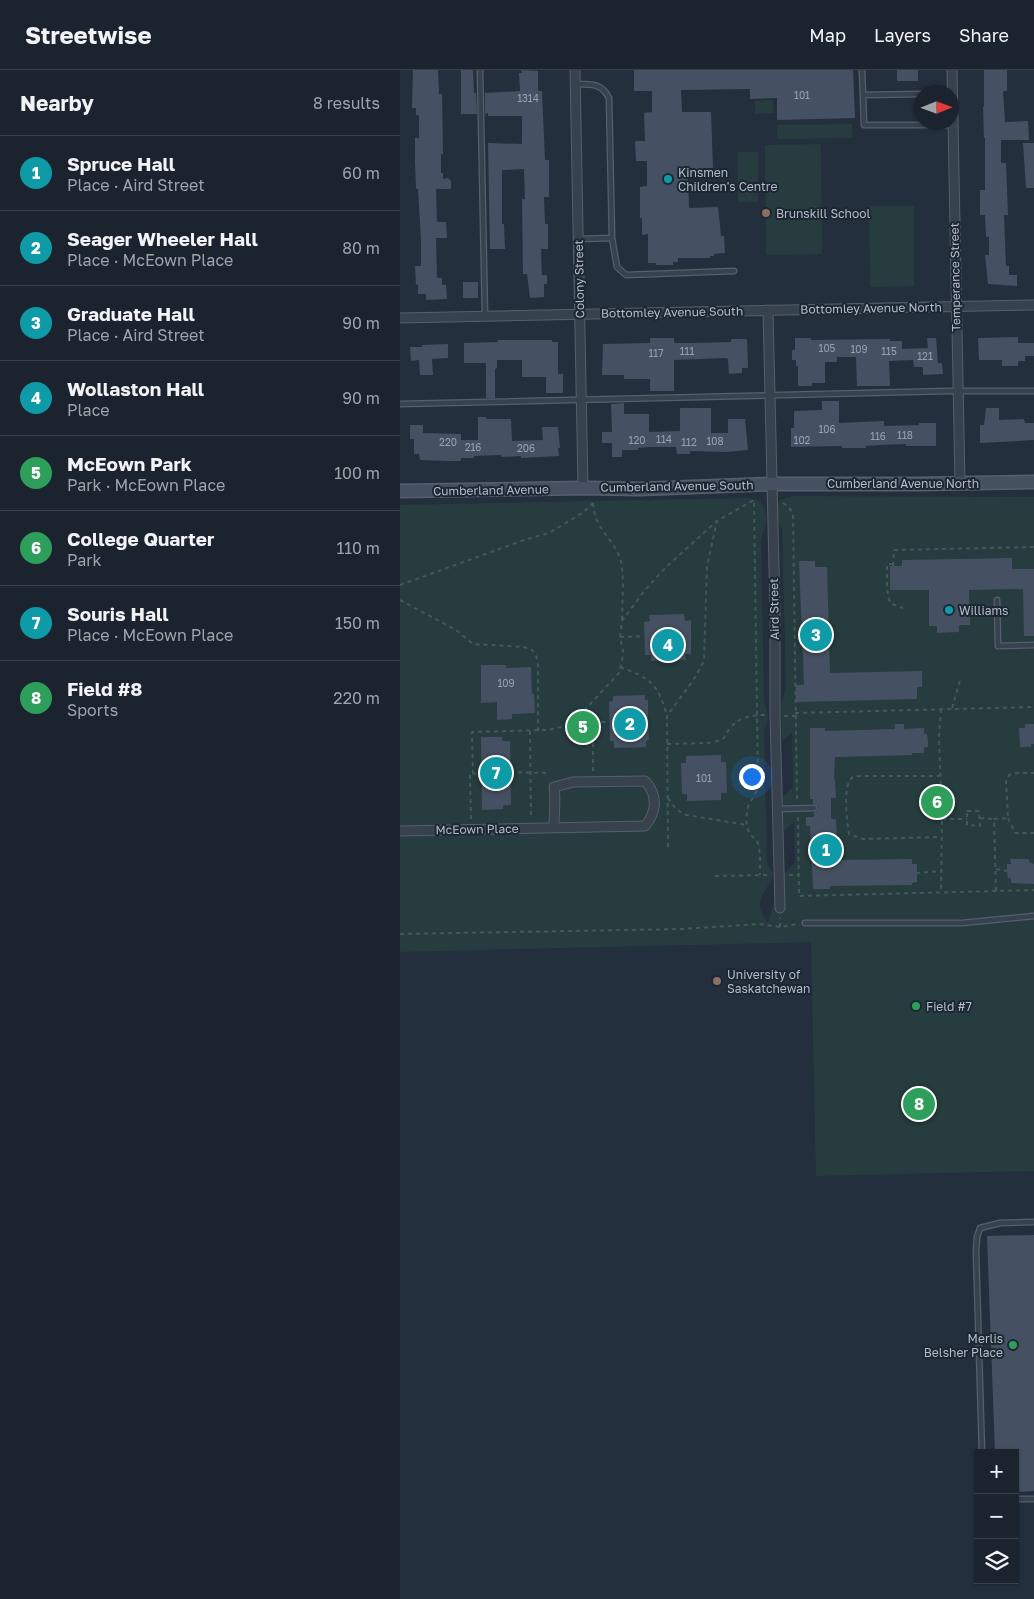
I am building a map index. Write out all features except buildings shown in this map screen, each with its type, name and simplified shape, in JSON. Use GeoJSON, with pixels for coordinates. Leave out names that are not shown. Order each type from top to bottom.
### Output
{"type":"FeatureCollection","features":[{"type":"Feature","properties":{"kind":"main road","name":"Cumberland Avenue North"},"geometry":{"type":"LineString","coordinates":[[772,484],[1034,482]]}},
{"type":"Feature","properties":{"kind":"main road","name":"Cumberland Avenue South"},"geometry":{"type":"LineString","coordinates":[[583,488],[640,489],[772,484]]}},
{"type":"Feature","properties":{"kind":"main road","name":"Cumberland Avenue"},"geometry":{"type":"LineString","coordinates":[[400,491],[583,488]]}},
{"type":"Feature","properties":{"kind":"street","name":"Colony Street"},"geometry":{"type":"LineString","coordinates":[[575,70],[583,488]]}},
{"type":"Feature","properties":{"kind":"street","name":"Temperance Street"},"geometry":{"type":"LineString","coordinates":[[952,70],[952,85]]}},
{"type":"Feature","properties":{"kind":"street","name":"Temperance Street"},"geometry":{"type":"LineString","coordinates":[[953,130],[960,484]]}},
{"type":"Feature","properties":{"kind":"street","name":"Bottomley Avenue North"},"geometry":{"type":"LineString","coordinates":[[768,310],[1034,305]]}},
{"type":"Feature","properties":{"kind":"street","name":"Bottomley Avenue South"},"geometry":{"type":"LineString","coordinates":[[400,318],[768,310]]}},
{"type":"Feature","properties":{"kind":"street","name":"Aird Street"},"geometry":{"type":"LineString","coordinates":[[768,310],[780,908]]}},
{"type":"Feature","properties":{"kind":"street","name":"McEown Place"},"geometry":{"type":"LineString","coordinates":[[400,830],[554,828],[645,826],[654,812],[655,798],[650,786],[645,781],[573,782],[554,787],[556,796],[554,828]]}},
{"type":"Feature","properties":{"kind":"lane"},"geometry":{"type":"LineString","coordinates":[[480,70],[485,316]]}},
{"type":"Feature","properties":{"kind":"lane"},"geometry":{"type":"LineString","coordinates":[[862,70],[864,125],[914,125]]}},
{"type":"Feature","properties":{"kind":"lane"},"geometry":{"type":"LineString","coordinates":[[575,84],[600,86],[606,90],[609,98],[612,238],[617,267],[626,275],[734,271]]}},
{"type":"Feature","properties":{"kind":"lane"},"geometry":{"type":"LineString","coordinates":[[863,95],[914,94]]}},
{"type":"Feature","properties":{"kind":"lane"},"geometry":{"type":"LineString","coordinates":[[578,239],[612,238]]}},
{"type":"Feature","properties":{"kind":"lane"},"geometry":{"type":"LineString","coordinates":[[400,404],[958,391],[1034,391]]}},
{"type":"Feature","properties":{"kind":"lane"},"geometry":{"type":"LineString","coordinates":[[997,600],[998,646],[1034,646]]}},
{"type":"Feature","properties":{"kind":"lane"},"geometry":{"type":"LineString","coordinates":[[778,809],[814,808]]}},
{"type":"Feature","properties":{"kind":"lane"},"geometry":{"type":"LineString","coordinates":[[805,923],[962,923],[1034,916]]}},
{"type":"Feature","properties":{"kind":"lane"},"geometry":{"type":"LineString","coordinates":[[982,1449],[977,1236],[980,1228],[1000,1223],[1034,1222]]}},
{"type":"Feature","properties":{"kind":"lane"},"geometry":{"type":"LineString","coordinates":[[1019,1499],[1034,1499]]}},
{"type":"Feature","properties":{"kind":"path"},"geometry":{"type":"LineString","coordinates":[[622,621],[645,590],[666,567],[717,521],[754,500],[758,791],[749,803],[747,825],[750,833],[758,842],[760,875]]}},
{"type":"Feature","properties":{"kind":"path"},"geometry":{"type":"LineString","coordinates":[[400,585],[526,539],[549,533],[584,512],[593,502],[596,522],[620,559],[622,571],[622,621],[620,637],[623,651],[618,673],[597,698],[574,720],[562,727],[538,731],[472,732],[473,774]]}},
{"type":"Feature","properties":{"kind":"path"},"geometry":{"type":"LineString","coordinates":[[781,502],[790,507],[793,514],[799,896],[1034,890]]}},
{"type":"Feature","properties":{"kind":"path"},"geometry":{"type":"LineString","coordinates":[[667,716],[694,679],[704,661],[707,566],[717,521]]}},
{"type":"Feature","properties":{"kind":"path"},"geometry":{"type":"LineString","coordinates":[[903,608],[890,603],[887,589],[887,564],[893,565],[894,550],[1034,546]]}},
{"type":"Feature","properties":{"kind":"path"},"geometry":{"type":"LineString","coordinates":[[400,600],[456,630],[474,644],[524,647],[532,650],[536,655],[538,663],[538,731]]}},
{"type":"Feature","properties":{"kind":"path"},"geometry":{"type":"LineString","coordinates":[[620,637],[644,636]]}},
{"type":"Feature","properties":{"kind":"path"},"geometry":{"type":"LineString","coordinates":[[620,667],[640,675],[655,686],[661,696],[667,716],[668,847]]}},
{"type":"Feature","properties":{"kind":"path"},"geometry":{"type":"LineString","coordinates":[[952,708],[960,677]]}},
{"type":"Feature","properties":{"kind":"path"},"geometry":{"type":"LineString","coordinates":[[667,744],[708,744],[715,742],[724,738],[730,728],[740,720],[745,717],[758,715],[1034,707]]}},
{"type":"Feature","properties":{"kind":"path"},"geometry":{"type":"LineString","coordinates":[[941,709],[939,736],[942,819],[941,892]]}},
{"type":"Feature","properties":{"kind":"path"},"geometry":{"type":"LineString","coordinates":[[574,720],[584,720],[593,726]]}},
{"type":"Feature","properties":{"kind":"path"},"geometry":{"type":"LineString","coordinates":[[593,726],[600,722],[613,722]]}},
{"type":"Feature","properties":{"kind":"path"},"geometry":{"type":"LineString","coordinates":[[593,726],[594,782]]}},
{"type":"Feature","properties":{"kind":"path"},"geometry":{"type":"LineString","coordinates":[[530,730],[531,828]]}},
{"type":"Feature","properties":{"kind":"path"},"geometry":{"type":"LineString","coordinates":[[510,772],[548,772]]}},
{"type":"Feature","properties":{"kind":"path"},"geometry":{"type":"LineString","coordinates":[[1034,772],[1009,774],[1006,780],[1008,818],[1015,833],[1034,833]]}},
{"type":"Feature","properties":{"kind":"path"},"geometry":{"type":"LineString","coordinates":[[471,829],[470,774],[482,773]]}},
{"type":"Feature","properties":{"kind":"path"},"geometry":{"type":"LineString","coordinates":[[941,776],[853,777],[848,782],[846,789],[849,834],[863,838],[941,837]]}},
{"type":"Feature","properties":{"kind":"path"},"geometry":{"type":"LineString","coordinates":[[668,798],[680,812],[687,815],[747,825]]}},
{"type":"Feature","properties":{"kind":"path"},"geometry":{"type":"LineString","coordinates":[[967,811],[979,811],[980,818],[980,826],[967,826],[967,811]]}},
{"type":"Feature","properties":{"kind":"path"},"geometry":{"type":"LineString","coordinates":[[980,818],[1008,818]]}},
{"type":"Feature","properties":{"kind":"path"},"geometry":{"type":"LineString","coordinates":[[942,819],[967,819]]}},
{"type":"Feature","properties":{"kind":"path"},"geometry":{"type":"LineString","coordinates":[[994,819],[996,891]]}},
{"type":"Feature","properties":{"kind":"path"},"geometry":{"type":"LineString","coordinates":[[996,869],[1007,871]]}},
{"type":"Feature","properties":{"kind":"path"},"geometry":{"type":"LineString","coordinates":[[916,873],[942,871]]}},
{"type":"Feature","properties":{"kind":"path"},"geometry":{"type":"LineString","coordinates":[[715,876],[799,875]]}},
{"type":"Feature","properties":{"kind":"path"},"geometry":{"type":"LineString","coordinates":[[400,934],[682,929],[760,924],[780,928],[805,923]]}},
{"type":"Feature","properties":{"kind":"green space"},"geometry":{"type":"Polygon","coordinates":[[[773,100],[774,113],[755,114],[755,101],[773,100]]]}},
{"type":"Feature","properties":{"kind":"green space"},"geometry":{"type":"Polygon","coordinates":[[[852,124],[852,138],[777,139],[777,125],[852,124]]]}},
{"type":"Feature","properties":{"kind":"green space"},"geometry":{"type":"Polygon","coordinates":[[[821,144],[822,254],[766,255],[765,145],[821,144]]]}},
{"type":"Feature","properties":{"kind":"green space"},"geometry":{"type":"Polygon","coordinates":[[[738,152],[758,152],[758,202],[738,202],[738,152]]]}},
{"type":"Feature","properties":{"kind":"green space"},"geometry":{"type":"Polygon","coordinates":[[[869,206],[914,206],[914,286],[870,287],[869,206]]]}},
{"type":"Feature","properties":{"kind":"green space"},"geometry":{"type":"Polygon","coordinates":[[[791,496],[1034,497],[1034,1171],[816,1176],[811,942],[400,952],[400,505],[752,498],[763,505],[766,514],[765,530],[761,538],[764,703],[768,717],[764,731],[767,865],[772,871],[772,877],[763,893],[760,906],[768,922],[785,873],[795,862],[794,822],[784,831],[783,797],[793,787],[792,733],[782,741],[781,704],[786,686],[782,530],[777,512],[780,500],[791,496]]]}},
{"type":"Feature","properties":{"kind":"place","name":"Kinsmen Children's Centre"},"geometry":{"type":"Point","coordinates":[668,179]}},
{"type":"Feature","properties":{"kind":"place","name":"Brunskill School"},"geometry":{"type":"Point","coordinates":[766,213]}},
{"type":"Feature","properties":{"kind":"place","name":"Williams"},"geometry":{"type":"Point","coordinates":[949,610]}},
{"type":"Feature","properties":{"kind":"place","name":"Graduate Hall"},"geometry":{"type":"Point","coordinates":[816,635]}},
{"type":"Feature","properties":{"kind":"place","name":"Wollaston Hall"},"geometry":{"type":"Point","coordinates":[668,645]}},
{"type":"Feature","properties":{"kind":"place","name":"Seager Wheeler Hall"},"geometry":{"type":"Point","coordinates":[630,724]}},
{"type":"Feature","properties":{"kind":"place","name":"McEown Park"},"geometry":{"type":"Point","coordinates":[583,727]}},
{"type":"Feature","properties":{"kind":"place","name":"Souris Hall"},"geometry":{"type":"Point","coordinates":[496,773]}},
{"type":"Feature","properties":{"kind":"place","name":"College Quarter"},"geometry":{"type":"Point","coordinates":[937,802]}},
{"type":"Feature","properties":{"kind":"place","name":"Spruce Hall"},"geometry":{"type":"Point","coordinates":[826,850]}},
{"type":"Feature","properties":{"kind":"place","name":"University of Saskatchewan"},"geometry":{"type":"Point","coordinates":[717,981]}},
{"type":"Feature","properties":{"kind":"place","name":"Field #7"},"geometry":{"type":"Point","coordinates":[916,1006]}},
{"type":"Feature","properties":{"kind":"place","name":"Field #8"},"geometry":{"type":"Point","coordinates":[919,1104]}},
{"type":"Feature","properties":{"kind":"place","name":"Merlis Belsher Place"},"geometry":{"type":"Point","coordinates":[1013,1345]}}]}
